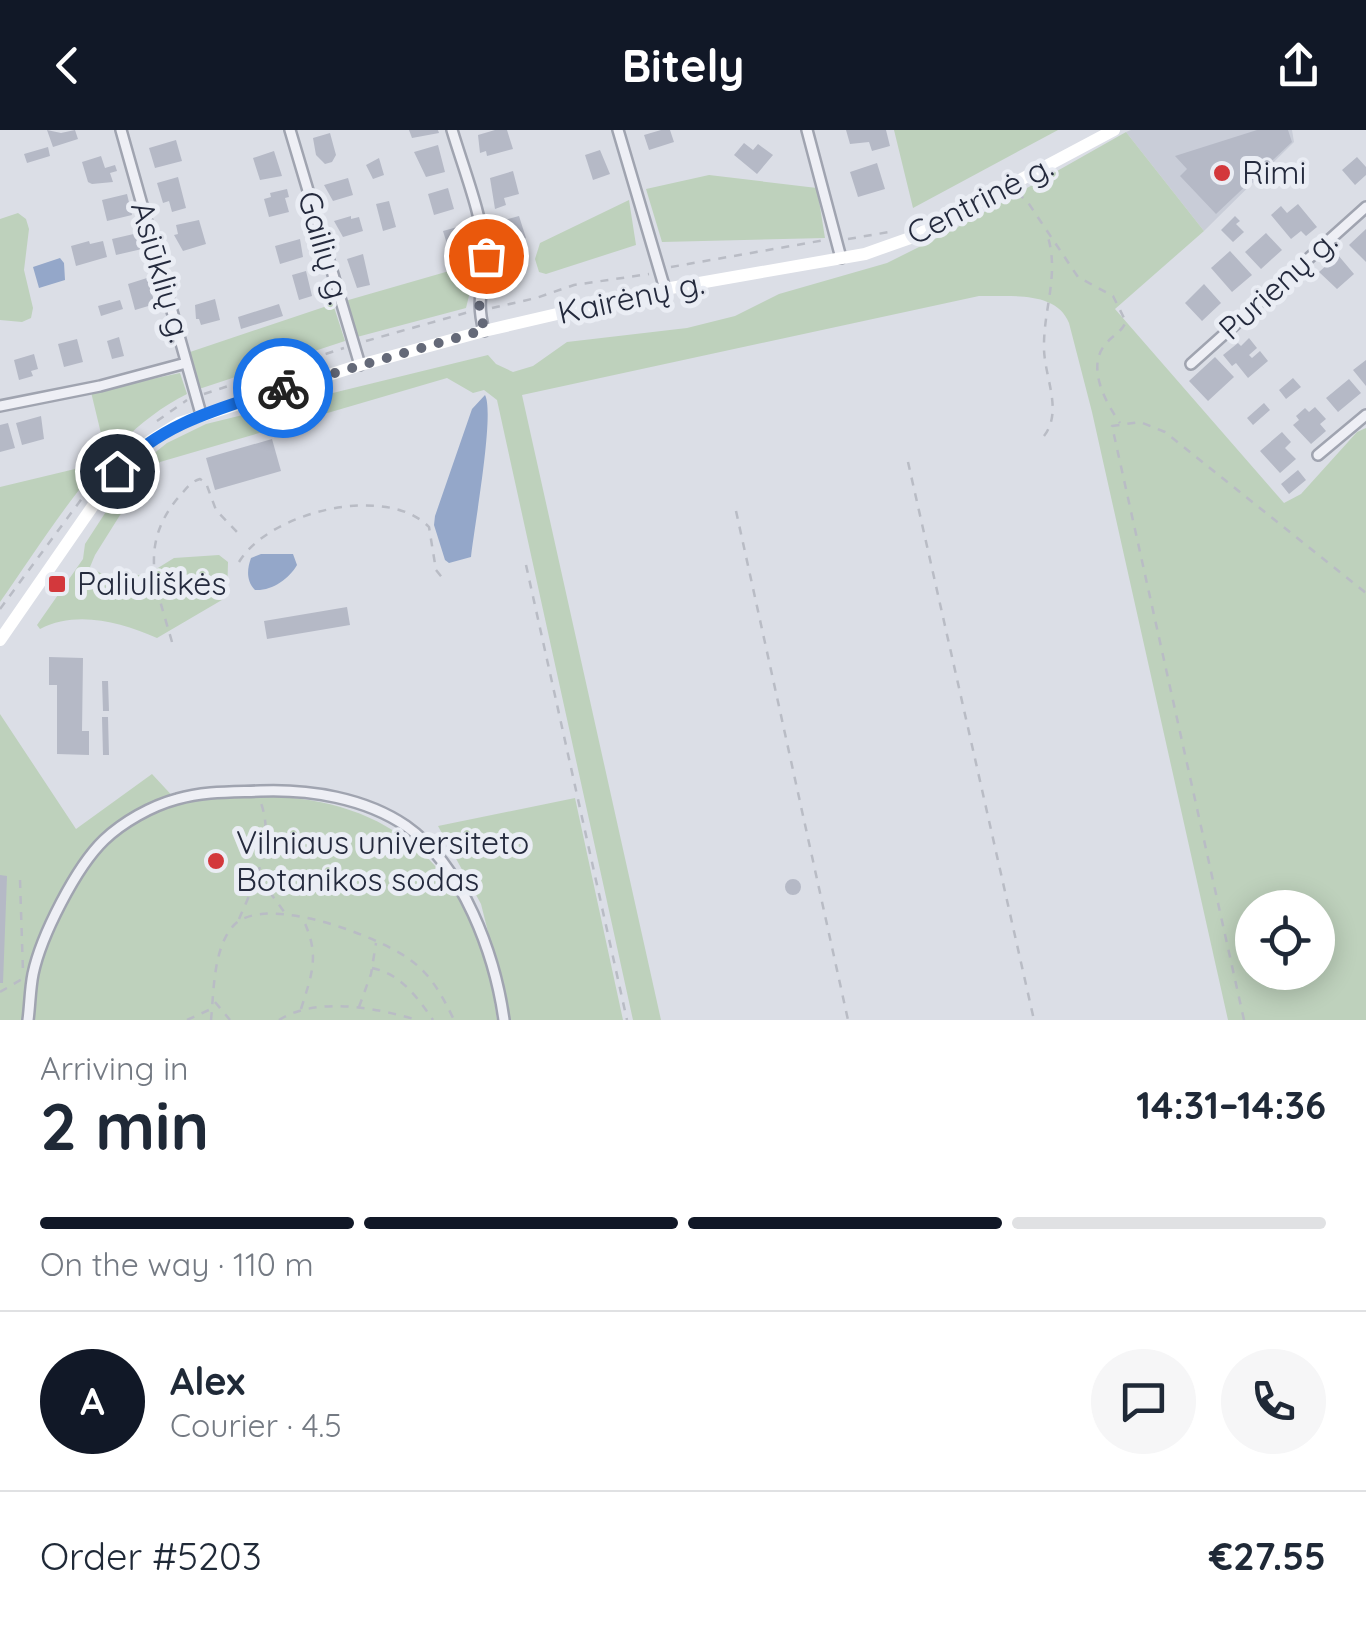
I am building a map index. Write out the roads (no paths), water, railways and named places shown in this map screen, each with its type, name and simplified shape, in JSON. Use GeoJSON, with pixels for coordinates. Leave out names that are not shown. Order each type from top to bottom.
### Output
{"type":"FeatureCollection","features":[{"type":"Feature","properties":{"kind":"main road","name":"Centrinė g."},"geometry":{"type":"LineString","coordinates":[[841,258],[913,237],[1114,130]]}},
{"type":"Feature","properties":{"kind":"main road","name":"Kairėnų g."},"geometry":{"type":"LineString","coordinates":[[0,640],[117,471],[150,441],[201,414],[484,330],[664,289],[841,258]]}},
{"type":"Feature","properties":{"kind":"street","name":"Asiūklių g."},"geometry":{"type":"LineString","coordinates":[[122,130],[201,414]]}},
{"type":"Feature","properties":{"kind":"street","name":"Gailių g."},"geometry":{"type":"LineString","coordinates":[[290,130],[360,365]]}},
{"type":"Feature","properties":{"kind":"street"},"geometry":{"type":"LineString","coordinates":[[452,130],[484,243],[484,273],[478,298],[484,330]]}},
{"type":"Feature","properties":{"kind":"street"},"geometry":{"type":"LineString","coordinates":[[618,130],[664,289]]}},
{"type":"Feature","properties":{"kind":"street"},"geometry":{"type":"LineString","coordinates":[[807,130],[841,258]]}},
{"type":"Feature","properties":{"kind":"street","name":"Purienų g."},"geometry":{"type":"LineString","coordinates":[[1191,364],[1366,207]]}},
{"type":"Feature","properties":{"kind":"street"},"geometry":{"type":"LineString","coordinates":[[0,406],[100,386],[186,362]]}},
{"type":"Feature","properties":{"kind":"street"},"geometry":{"type":"LineString","coordinates":[[1318,455],[1366,415]]}},
{"type":"Feature","properties":{"kind":"street"},"geometry":{"type":"LineString","coordinates":[[28,1020],[29,975],[51,924],[89,858],[105,839],[149,810],[175,799],[208,793],[286,790],[351,801],[406,826],[424,842],[470,908],[488,949],[504,1020]]}},
{"type":"Feature","properties":{"kind":"water"},"geometry":{"type":"Polygon","coordinates":[[[60,258],[65,280],[39,288],[33,267],[60,258]]]}},
{"type":"Feature","properties":{"kind":"water"},"geometry":{"type":"Polygon","coordinates":[[[485,395],[486,447],[471,557],[449,563],[434,525],[435,516],[472,409],[485,395]]]}},
{"type":"Feature","properties":{"kind":"water"},"geometry":{"type":"Polygon","coordinates":[[[261,554],[293,554],[297,565],[279,583],[255,590],[249,579],[249,566],[251,558],[261,554]]]}},
{"type":"Feature","properties":{"kind":"place","name":"Rimi"},"geometry":{"type":"Point","coordinates":[1222,173]}},
{"type":"Feature","properties":{"kind":"place","name":"Paliuliškės"},"geometry":{"type":"Point","coordinates":[57,584]}},
{"type":"Feature","properties":{"kind":"place","name":"Vilniaus universiteto Botanikos sodas"},"geometry":{"type":"Point","coordinates":[216,861]}}]}
